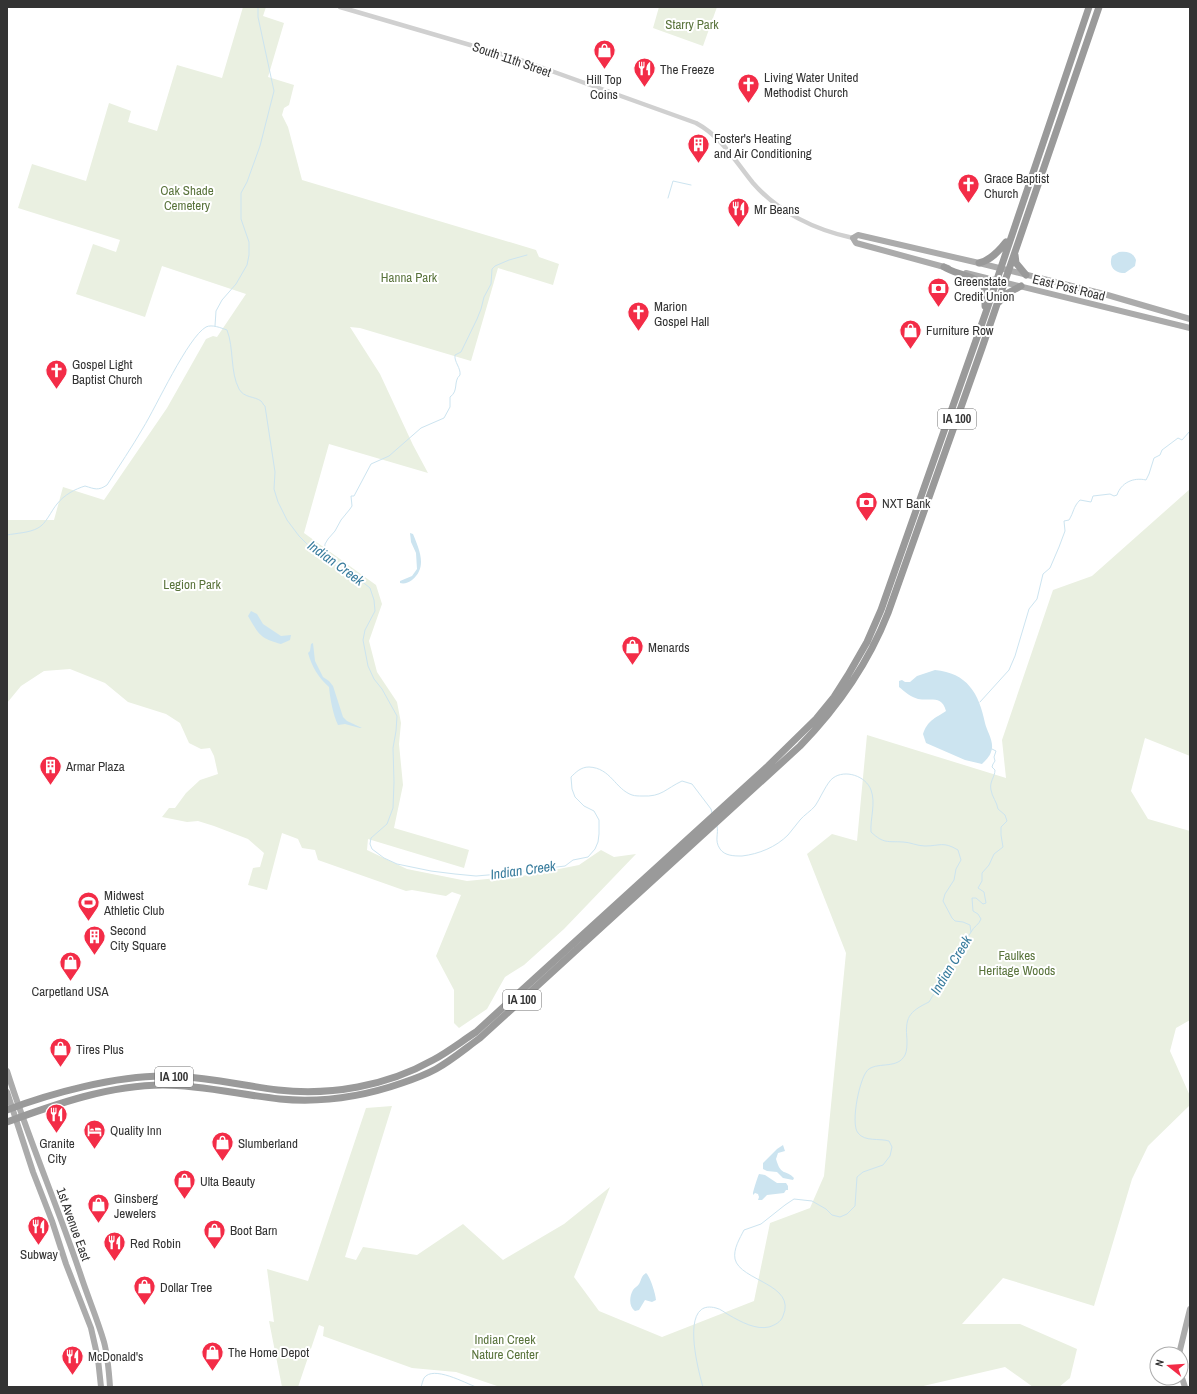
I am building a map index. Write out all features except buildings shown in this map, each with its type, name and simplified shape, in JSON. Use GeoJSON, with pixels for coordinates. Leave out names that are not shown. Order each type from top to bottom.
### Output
{"type":"FeatureCollection","features":[{"type":"Feature","properties":{"kind":"highway","name":"IA 100"},"geometry":{"type":"LineString","coordinates":[[13,1108],[62,1093],[98,1085],[163,1076],[195,1078],[279,1090],[316,1092],[363,1086],[409,1072],[433,1060],[476,1032],[745,786],[816,719],[838,692],[867,642],[881,610],[986,312],[1010,237],[1089,7]]}},
{"type":"Feature","properties":{"kind":"highway","name":"IA 100"},"geometry":{"type":"LineString","coordinates":[[7,1122],[104,1092],[135,1087],[162,1085],[195,1087],[279,1099],[335,1099],[364,1095],[421,1076],[436,1069],[480,1038],[800,746],[821,724],[854,681],[874,646],[896,593],[1009,271],[1098,7]]}},
{"type":"Feature","properties":{"kind":"highway"},"geometry":{"type":"LineString","coordinates":[[979,263],[986,262],[1010,237]]}},
{"type":"Feature","properties":{"kind":"highway"},"geometry":{"type":"LineString","coordinates":[[1015,252],[1015,260],[1026,275]]}},
{"type":"Feature","properties":{"kind":"highway"},"geometry":{"type":"LineString","coordinates":[[944,267],[950,271],[968,276],[979,282],[984,287],[986,312]]}},
{"type":"Feature","properties":{"kind":"highway"},"geometry":{"type":"LineString","coordinates":[[997,305],[1006,294],[1021,286]]}},
{"type":"Feature","properties":{"kind":"main road","name":"East Post Road"},"geometry":{"type":"LineString","coordinates":[[1190,319],[1111,296],[1000,268],[858,235],[853,238],[856,243],[944,267],[1190,328]]}},
{"type":"Feature","properties":{"kind":"main road","name":"1st Avenue East"},"geometry":{"type":"LineString","coordinates":[[7,1071],[13,1108]]}},
{"type":"Feature","properties":{"kind":"main road","name":"1st Avenue East"},"geometry":{"type":"LineString","coordinates":[[7,1092],[63,1222],[104,1343],[108,1363],[110,1387]]}},
{"type":"Feature","properties":{"kind":"main road","name":"1st Avenue East"},"geometry":{"type":"LineString","coordinates":[[19,1118],[33,1172],[91,1328],[98,1359],[101,1387]]}},
{"type":"Feature","properties":{"kind":"main road"},"geometry":{"type":"LineString","coordinates":[[1181,1346],[1190,1309]]}},
{"type":"Feature","properties":{"kind":"street","name":"South 11th Street"},"geometry":{"type":"LineString","coordinates":[[340,7],[518,59],[542,69],[682,118]]}},
{"type":"Feature","properties":{"kind":"street","name":"East Post Road"},"geometry":{"type":"LineString","coordinates":[[682,118],[707,129],[716,137],[753,183],[776,204],[792,215],[811,225],[831,233],[853,238]]}},
{"type":"Feature","properties":{"kind":"green space"},"geometry":{"type":"Polygon","coordinates":[[[243,7],[266,7],[263,16],[284,23],[268,77],[294,85],[289,105],[284,108],[282,115],[288,127],[302,180],[536,250],[539,257],[559,264],[553,285],[498,268],[471,361],[360,328],[350,327],[380,374],[413,445],[428,473],[329,444],[304,533],[376,585],[382,604],[369,641],[377,672],[397,702],[401,723],[399,744],[403,785],[394,828],[469,850],[464,868],[368,839],[367,850],[407,869],[467,881],[529,875],[579,865],[601,850],[614,857],[636,854],[564,929],[524,965],[505,977],[487,1009],[459,1028],[454,1023],[454,990],[436,956],[461,895],[452,892],[446,896],[412,890],[406,891],[318,860],[315,850],[302,848],[298,839],[282,833],[267,890],[248,885],[253,868],[260,867],[264,853],[248,839],[198,821],[187,822],[162,817],[169,808],[175,808],[186,793],[200,780],[218,774],[214,756],[210,748],[201,749],[189,743],[180,723],[166,714],[128,702],[105,683],[70,669],[44,671],[21,686],[7,703],[7,520],[54,520],[63,487],[104,500],[167,408],[206,339],[213,336],[217,337],[246,294],[162,266],[145,317],[76,294],[93,244],[116,252],[120,240],[18,208],[32,164],[86,181],[109,103],[131,111],[128,122],[157,131],[177,65],[222,78],[243,7]]]}},
{"type":"Feature","properties":{"kind":"green space","name":"Starry Park"},"geometry":{"type":"Polygon","coordinates":[[[659,7],[717,7],[703,46],[653,28],[659,7]]]}},
{"type":"Feature","properties":{"kind":"green space"},"geometry":{"type":"Polygon","coordinates":[[[1190,489],[1190,756],[1145,738],[1131,791],[1148,819],[1190,831],[1190,1020],[1176,1028],[1170,1051],[1190,1096],[1190,1105],[1148,1146],[1132,1179],[1094,1306],[1003,1278],[962,1324],[1020,1324],[1077,1349],[1070,1378],[1059,1387],[1033,1387],[1005,1367],[919,1387],[500,1387],[456,1372],[412,1368],[323,1336],[324,1327],[319,1325],[298,1387],[282,1387],[269,1321],[274,1322],[267,1269],[308,1281],[366,1108],[392,1106],[345,1257],[356,1260],[363,1247],[417,1255],[463,1224],[503,1260],[564,1224],[610,1187],[574,1277],[599,1311],[662,1337],[754,1301],[770,1223],[810,1208],[824,1176],[846,953],[807,854],[832,834],[857,841],[867,735],[1006,778],[1002,740],[1053,590],[1092,576],[1190,489]]]}},
{"type":"Feature","properties":{"kind":"water"},"geometry":{"type":"Polygon","coordinates":[[[1119,252],[1129,253],[1133,255],[1136,260],[1135,266],[1125,273],[1115,271],[1111,263],[1112,256],[1119,252]]]}},
{"type":"Feature","properties":{"kind":"water"},"geometry":{"type":"Polygon","coordinates":[[[410,533],[413,534],[420,552],[420,569],[412,580],[406,583],[400,583],[400,581],[412,576],[417,569],[416,553],[411,542],[410,533]]]}},
{"type":"Feature","properties":{"kind":"water"},"geometry":{"type":"Polygon","coordinates":[[[251,611],[257,614],[263,624],[281,636],[291,635],[290,640],[281,644],[264,638],[258,632],[248,616],[251,611]]]}},
{"type":"Feature","properties":{"kind":"water"},"geometry":{"type":"Polygon","coordinates":[[[313,643],[315,661],[323,677],[333,686],[343,717],[347,721],[362,728],[345,724],[338,725],[332,706],[329,687],[316,672],[311,663],[308,653],[310,651],[311,644],[313,643]]]}},
{"type":"Feature","properties":{"kind":"water"},"geometry":{"type":"Polygon","coordinates":[[[935,670],[955,675],[963,680],[970,686],[979,702],[992,745],[990,754],[982,764],[965,760],[926,743],[923,734],[925,729],[932,720],[946,711],[944,706],[939,701],[918,699],[910,696],[899,687],[899,681],[902,680],[905,682],[910,682],[917,676],[935,670]]]}},
{"type":"Feature","properties":{"kind":"water"},"geometry":{"type":"Polygon","coordinates":[[[783,1145],[785,1151],[778,1153],[776,1159],[782,1171],[791,1175],[794,1178],[793,1180],[783,1178],[777,1172],[763,1169],[763,1163],[783,1145]]]}},
{"type":"Feature","properties":{"kind":"water"},"geometry":{"type":"Polygon","coordinates":[[[759,1174],[765,1175],[777,1183],[786,1183],[788,1190],[784,1193],[767,1195],[762,1200],[758,1200],[758,1194],[753,1194],[759,1174]]]}},
{"type":"Feature","properties":{"kind":"water"},"geometry":{"type":"Polygon","coordinates":[[[646,1273],[656,1300],[652,1302],[645,1300],[639,1310],[635,1311],[630,1302],[631,1296],[642,1276],[646,1273]]]}},
{"type":"Feature","properties":{"kind":"waterway"},"geometry":{"type":"LineString","coordinates":[[215,326],[216,311],[222,300],[236,284],[247,265],[249,242],[241,219],[241,193],[247,182],[260,146],[274,91],[258,17],[258,7]]}},
{"type":"Feature","properties":{"kind":"waterway"},"geometry":{"type":"LineString","coordinates":[[668,198],[673,181],[691,185]]}},
{"type":"Feature","properties":{"kind":"waterway"},"geometry":{"type":"LineString","coordinates":[[324,556],[325,544],[352,506],[351,496],[354,496],[371,464],[389,456],[421,428],[444,418],[450,407],[450,397],[453,395],[458,377],[460,375],[460,370],[455,355],[461,352],[477,319],[484,297],[491,284],[492,269],[495,266],[509,260],[527,255]]}},
{"type":"Feature","properties":{"kind":"waterway","name":"Indian Creek"},"geometry":{"type":"LineString","coordinates":[[7,535],[31,531],[41,526],[66,495],[85,486],[96,489],[107,485],[143,428],[190,344],[199,333],[208,326],[227,330],[231,344],[234,375],[239,389],[244,394],[258,399],[265,406],[275,472],[274,489],[278,502],[287,520],[299,536],[311,548],[340,569],[355,576],[370,588],[374,600],[375,611],[365,630],[363,640],[368,666],[374,679],[382,689],[397,716],[393,748],[393,808],[387,824],[371,838],[370,844],[372,849],[384,858],[397,864],[431,871],[476,876],[565,866],[573,860],[588,857],[595,849],[598,842],[599,820],[594,811],[584,806],[575,797],[572,789],[571,777],[579,770],[586,767],[596,768],[603,771],[621,788],[634,796],[659,794],[682,781],[692,784],[711,809],[712,813]]}},
{"type":"Feature","properties":{"kind":"waterway"},"geometry":{"type":"LineString","coordinates":[[980,702],[1009,670],[1015,656],[1029,609],[1037,599],[1043,574],[1050,568],[1065,531],[1064,521],[1069,520],[1080,500],[1091,502],[1093,496],[1110,494],[1114,496],[1117,495],[1121,487],[1128,482],[1137,479],[1146,480],[1154,458],[1160,455],[1162,450],[1178,438],[1182,440],[1190,431]]}},
{"type":"Feature","properties":{"kind":"waterway"},"geometry":{"type":"LineString","coordinates":[[971,932],[981,919],[978,914],[973,911],[972,898],[976,898],[983,904],[986,903],[984,892],[978,888],[982,881],[982,873],[989,865],[994,854],[1003,847],[1001,827],[1007,821],[1005,815],[998,809],[992,795],[991,784],[995,770],[992,767],[995,761],[994,757],[996,751],[992,749]]}},
{"type":"Feature","properties":{"kind":"waterway","name":"Indian Creek"},"geometry":{"type":"LineString","coordinates":[[703,1387],[695,1352],[694,1324],[698,1314],[705,1308],[716,1308],[744,1323],[764,1328],[776,1324],[783,1316],[785,1305],[782,1297],[775,1290],[747,1273],[739,1266],[735,1259],[736,1248],[744,1230],[761,1224],[794,1199],[812,1201],[826,1209],[832,1215],[840,1217],[847,1214],[855,1206],[857,1177],[863,1172],[883,1165],[890,1156],[892,1147],[889,1141],[864,1138],[858,1133],[855,1120],[857,1100],[862,1080],[869,1069],[893,1064],[898,1062],[905,1055],[907,1050],[907,1026],[909,1016],[916,1009],[929,1002],[971,932],[970,925],[955,921],[952,918],[943,901],[945,894],[954,880],[956,869],[961,860],[958,850],[945,845],[922,846],[906,842],[886,841],[875,836],[871,832],[873,806],[871,790],[865,781],[855,775],[843,774],[833,778],[828,783],[812,810],[802,818],[788,835],[778,843],[761,852],[742,856],[733,856],[724,853],[717,843],[717,826]]}},
{"type":"Feature","properties":{"kind":"waterway"},"geometry":{"type":"LineString","coordinates":[[421,1387],[424,1378],[428,1374],[434,1373],[449,1376],[476,1387]]}},
{"type":"Feature","properties":{"kind":"place","name":"Hill Top Coins"},"geometry":{"type":"Point","coordinates":[604,70]}},
{"type":"Feature","properties":{"kind":"place","name":"The Freeze"},"geometry":{"type":"Point","coordinates":[645,88]}},
{"type":"Feature","properties":{"kind":"place","name":"Living Water United Methodist Church"},"geometry":{"type":"Point","coordinates":[748,104]}},
{"type":"Feature","properties":{"kind":"place","name":"Foster's Heating and Air Conditioning"},"geometry":{"type":"Point","coordinates":[699,164]}},
{"type":"Feature","properties":{"kind":"place","name":"Grace Baptist Church"},"geometry":{"type":"Point","coordinates":[969,204]}},
{"type":"Feature","properties":{"kind":"place","name":"Mr Beans"},"geometry":{"type":"Point","coordinates":[739,228]}},
{"type":"Feature","properties":{"kind":"place","name":"Greenstate Credit Union"},"geometry":{"type":"Point","coordinates":[938,308]}},
{"type":"Feature","properties":{"kind":"place","name":"Marion Gospel Hall"},"geometry":{"type":"Point","coordinates":[639,332]}},
{"type":"Feature","properties":{"kind":"place","name":"Furniture Row"},"geometry":{"type":"Point","coordinates":[910,350]}},
{"type":"Feature","properties":{"kind":"place","name":"Gospel Light Baptist Church"},"geometry":{"type":"Point","coordinates":[56,390]}},
{"type":"Feature","properties":{"kind":"place","name":"NXT Bank"},"geometry":{"type":"Point","coordinates":[867,522]}},
{"type":"Feature","properties":{"kind":"place","name":"Menards"},"geometry":{"type":"Point","coordinates":[633,666]}},
{"type":"Feature","properties":{"kind":"place","name":"Armar Plaza"},"geometry":{"type":"Point","coordinates":[51,786]}},
{"type":"Feature","properties":{"kind":"place","name":"Midwest Athletic Club"},"geometry":{"type":"Point","coordinates":[88,922]}},
{"type":"Feature","properties":{"kind":"place","name":"Second City Square"},"geometry":{"type":"Point","coordinates":[94,956]}},
{"type":"Feature","properties":{"kind":"place","name":"Carpetland USA"},"geometry":{"type":"Point","coordinates":[70,982]}},
{"type":"Feature","properties":{"kind":"place","name":"Tires Plus"},"geometry":{"type":"Point","coordinates":[60,1068]}},
{"type":"Feature","properties":{"kind":"place","name":"Granite City"},"geometry":{"type":"Point","coordinates":[57,1134]}},
{"type":"Feature","properties":{"kind":"place","name":"Quality Inn"},"geometry":{"type":"Point","coordinates":[94,1150]}},
{"type":"Feature","properties":{"kind":"place","name":"Slumberland"},"geometry":{"type":"Point","coordinates":[222,1162]}},
{"type":"Feature","properties":{"kind":"place","name":"Ulta Beauty"},"geometry":{"type":"Point","coordinates":[184,1200]}},
{"type":"Feature","properties":{"kind":"place","name":"Ginsberg Jewelers"},"geometry":{"type":"Point","coordinates":[99,1224]}},
{"type":"Feature","properties":{"kind":"place","name":"Subway"},"geometry":{"type":"Point","coordinates":[39,1246]}},
{"type":"Feature","properties":{"kind":"place","name":"Boot Barn"},"geometry":{"type":"Point","coordinates":[214,1250]}},
{"type":"Feature","properties":{"kind":"place","name":"Red Robin"},"geometry":{"type":"Point","coordinates":[115,1262]}},
{"type":"Feature","properties":{"kind":"place","name":"Dollar Tree"},"geometry":{"type":"Point","coordinates":[144,1306]}},
{"type":"Feature","properties":{"kind":"place","name":"The Home Depot"},"geometry":{"type":"Point","coordinates":[212,1372]}},
{"type":"Feature","properties":{"kind":"place","name":"McDonald's"},"geometry":{"type":"Point","coordinates":[72,1376]}},
{"type":"Feature","properties":{"kind":"park label","name":"Oak Shade Cemetery"},"geometry":{"type":"Point","coordinates":[187,198]}},
{"type":"Feature","properties":{"kind":"park label","name":"Hanna Park"},"geometry":{"type":"Point","coordinates":[409,277]}},
{"type":"Feature","properties":{"kind":"park label","name":"Legion Park"},"geometry":{"type":"Point","coordinates":[192,584]}},
{"type":"Feature","properties":{"kind":"park label","name":"Faulkes Heritage Woods"},"geometry":{"type":"Point","coordinates":[1017,962]}},
{"type":"Feature","properties":{"kind":"park label","name":"Indian Creek Nature Center"},"geometry":{"type":"Point","coordinates":[505,1346]}}]}
